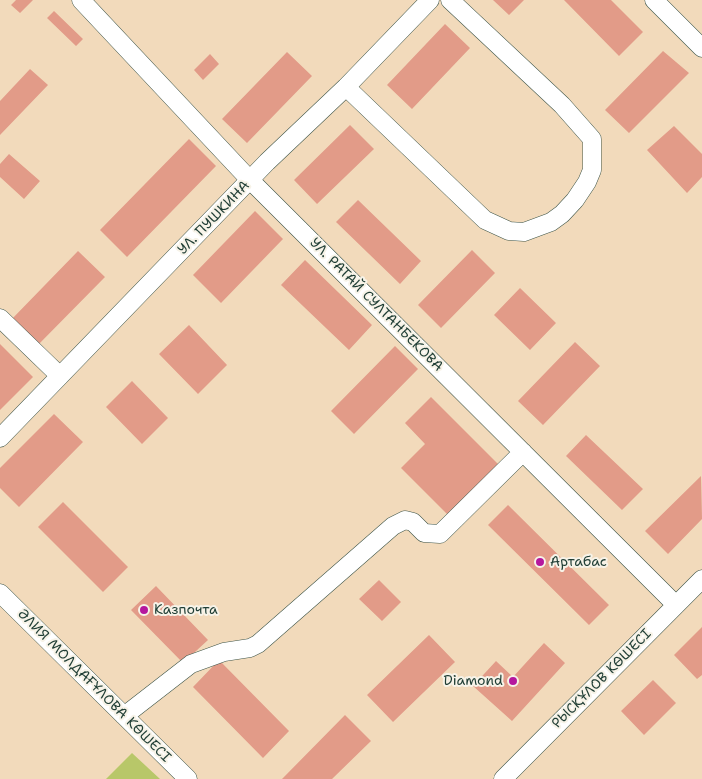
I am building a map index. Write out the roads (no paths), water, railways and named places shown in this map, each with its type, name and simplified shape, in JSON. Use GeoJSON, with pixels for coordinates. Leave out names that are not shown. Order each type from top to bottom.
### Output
{"type":"FeatureCollection","features":[{"type":"Feature","properties":{"kind":"street","name":"УЛ. РАТАЙ СУЛТАНБЕКОВА"},"geometry":{"type":"LineString","coordinates":[[81,0],[250,180],[676,605]]}},
{"type":"Feature","properties":{"kind":"street","name":"УЛ. ПУШКИНА"},"geometry":{"type":"LineString","coordinates":[[0,438],[250,180],[346,87],[430,0]]}},
{"type":"Feature","properties":{"kind":"street"},"geometry":{"type":"LineString","coordinates":[[346,87],[485,220],[509,231],[524,232],[551,222],[562,214],[575,200],[587,182],[592,170],[592,139],[562,105],[450,0]]}},
{"type":"Feature","properties":{"kind":"street"},"geometry":{"type":"LineString","coordinates":[[654,0],[702,48]]}},
{"type":"Feature","properties":{"kind":"street"},"geometry":{"type":"LineString","coordinates":[[0,318],[60,376]]}},
{"type":"Feature","properties":{"kind":"street"},"geometry":{"type":"LineString","coordinates":[[124,716],[191,664],[224,652],[250,648],[258,644],[393,526],[404,520],[413,522],[424,533],[440,534],[523,452]]}},
{"type":"Feature","properties":{"kind":"street","name":"РЫСҚҰЛОВ КӨШЕСІ"},"geometry":{"type":"LineString","coordinates":[[503,779],[702,579]]}},
{"type":"Feature","properties":{"kind":"street","name":"ӘЛИЯ МОЛДАҒҰЛОВА КӨШЕСІ"},"geometry":{"type":"LineString","coordinates":[[0,593],[188,779]]}},
{"type":"Feature","properties":{"kind":"place","name":"Артабас"},"geometry":{"type":"Point","coordinates":[540,562]}},
{"type":"Feature","properties":{"kind":"place","name":"Казпочта"},"geometry":{"type":"Point","coordinates":[144,610]}},
{"type":"Feature","properties":{"kind":"place","name":"Diamond"},"geometry":{"type":"Point","coordinates":[513,681]}}]}
